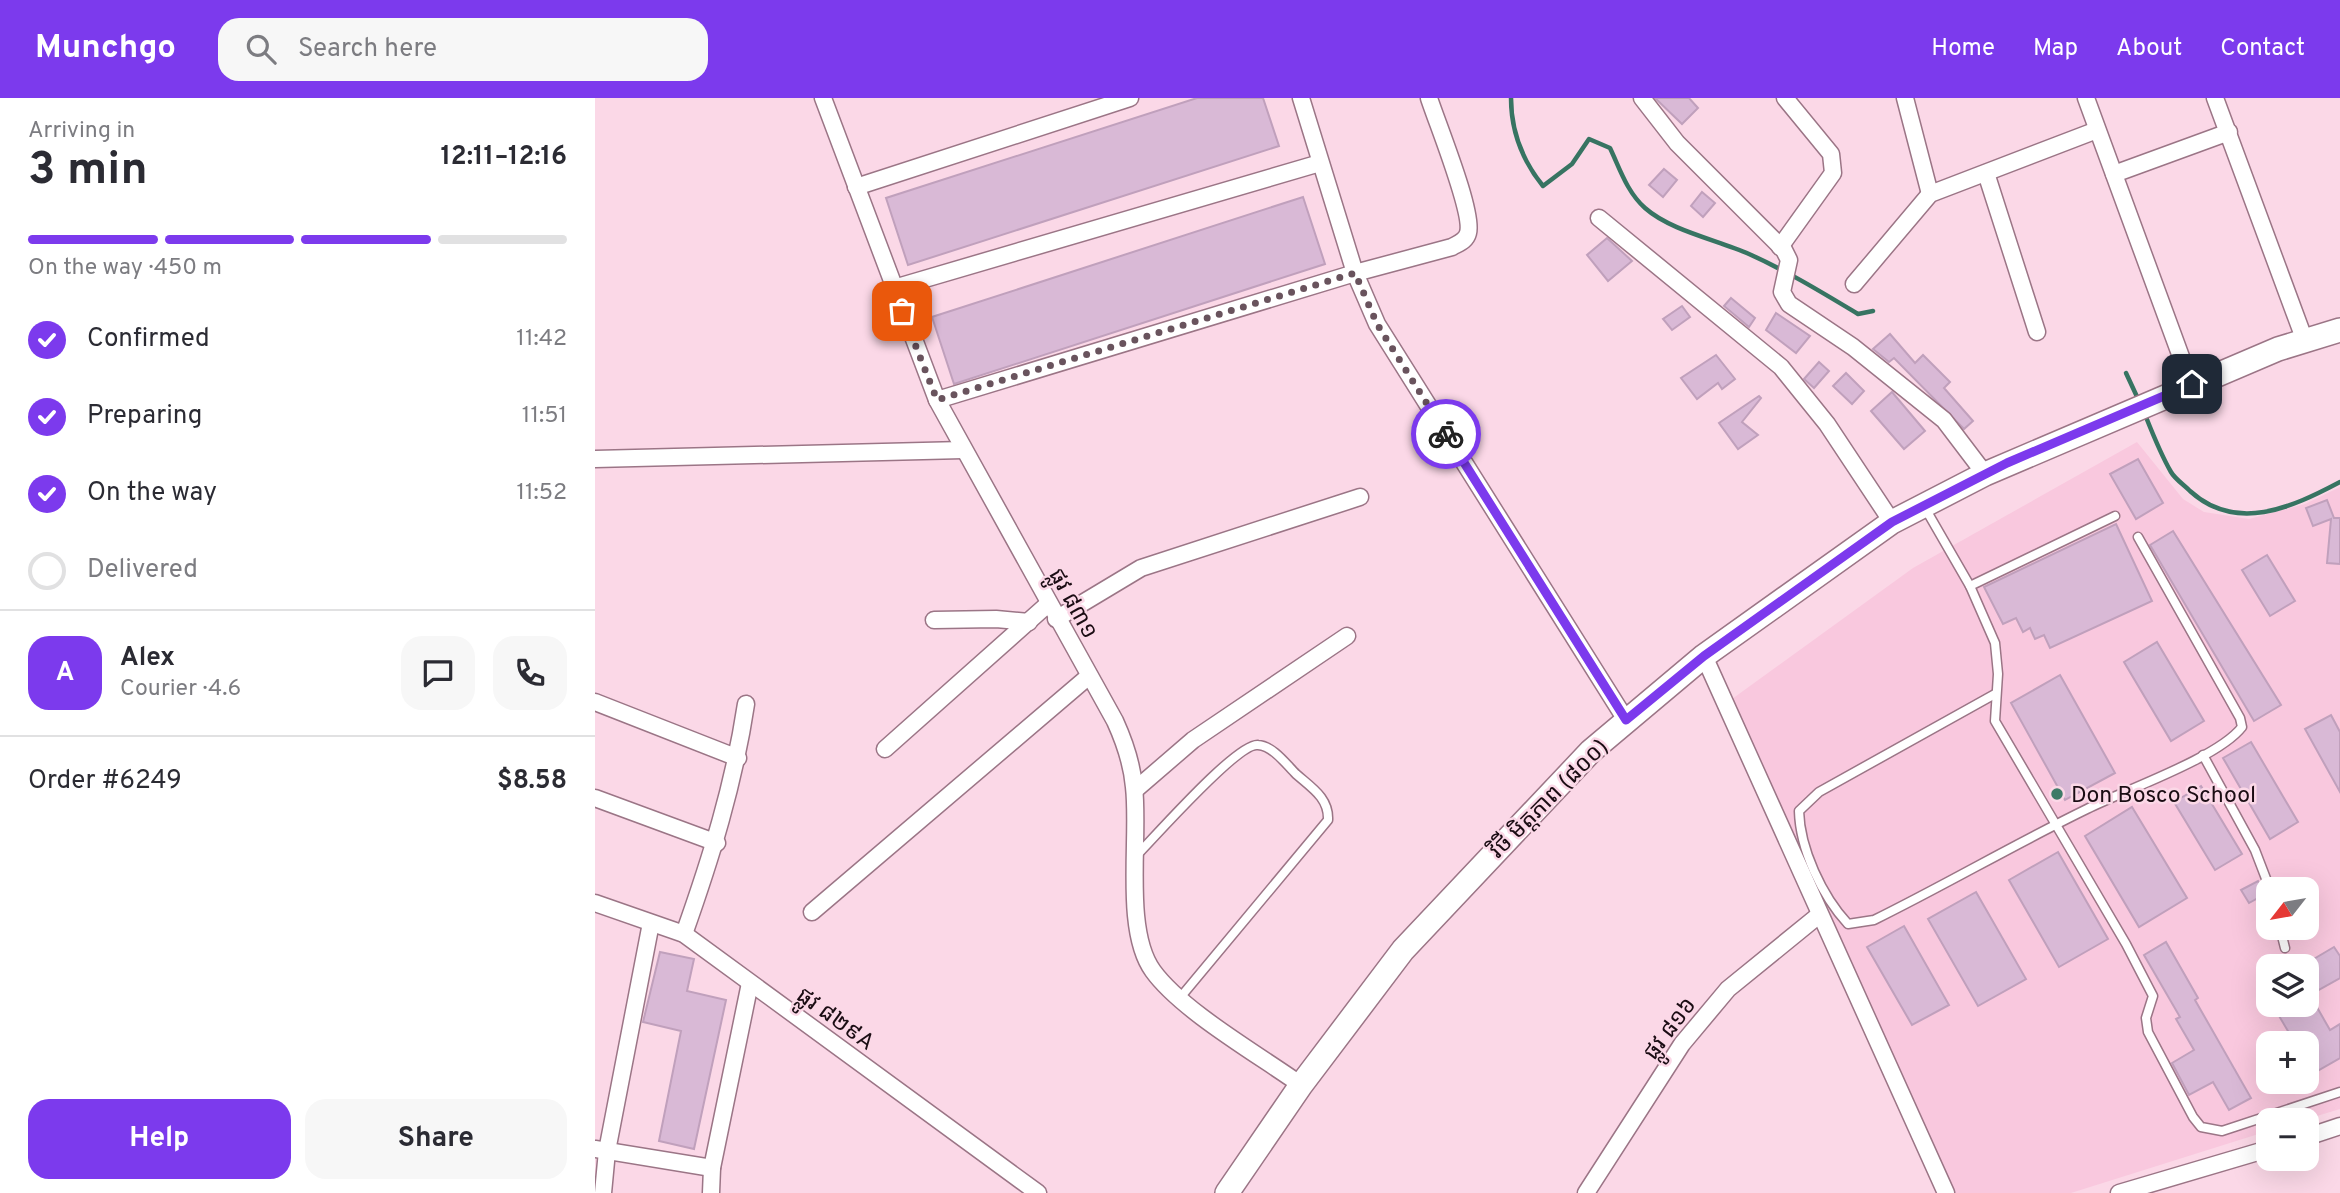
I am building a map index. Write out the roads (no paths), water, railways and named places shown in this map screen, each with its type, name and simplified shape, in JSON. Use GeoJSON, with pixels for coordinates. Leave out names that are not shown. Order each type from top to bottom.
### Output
{"type":"FeatureCollection","features":[{"type":"Feature","properties":{"kind":"main road","name":"វិថី មិត្តភាព (៨០០)"},"geometry":{"type":"LineString","coordinates":[[1227,1193],[1301,1085],[1403,950],[1545,798],[1626,720],[1704,656],[1892,522],[1924,505],[1985,474],[2151,401],[2340,330]]}},
{"type":"Feature","properties":{"kind":"street","name":"ផ្លូវ ៨៣១"},"geometry":{"type":"LineString","coordinates":[[823,98],[937,400],[1129,752],[1135,790],[1134,859],[1139,934],[1151,969],[1179,999],[1301,1085]]}},
{"type":"Feature","properties":{"kind":"street"},"geometry":{"type":"LineString","coordinates":[[856,187],[1130,98]]}},
{"type":"Feature","properties":{"kind":"street"},"geometry":{"type":"LineString","coordinates":[[1301,98],[1355,273],[1377,324],[1626,720]]}},
{"type":"Feature","properties":{"kind":"street"},"geometry":{"type":"LineString","coordinates":[[937,400],[1355,273],[1452,247],[1466,239],[1469,230],[1465,206],[1429,98]]}},
{"type":"Feature","properties":{"kind":"street"},"geometry":{"type":"LineString","coordinates":[[1642,98],[1677,143],[1785,253]]}},
{"type":"Feature","properties":{"kind":"street"},"geometry":{"type":"LineString","coordinates":[[1785,98],[1831,154],[1833,173],[1785,253],[1782,292],[1789,304],[1853,347],[1944,420],[1985,474]]}},
{"type":"Feature","properties":{"kind":"street"},"geometry":{"type":"LineString","coordinates":[[1905,98],[1930,194]]}},
{"type":"Feature","properties":{"kind":"street"},"geometry":{"type":"LineString","coordinates":[[2086,98],[2192,384]]}},
{"type":"Feature","properties":{"kind":"street"},"geometry":{"type":"LineString","coordinates":[[2215,98],[2305,341]]}},
{"type":"Feature","properties":{"kind":"street"},"geometry":{"type":"LineString","coordinates":[[1854,284],[1930,194],[2097,130]]}},
{"type":"Feature","properties":{"kind":"street"},"geometry":{"type":"LineString","coordinates":[[2114,174],[2229,132]]}},
{"type":"Feature","properties":{"kind":"street"},"geometry":{"type":"LineString","coordinates":[[894,288],[1320,163]]}},
{"type":"Feature","properties":{"kind":"street"},"geometry":{"type":"LineString","coordinates":[[1986,173],[2037,332]]}},
{"type":"Feature","properties":{"kind":"street"},"geometry":{"type":"LineString","coordinates":[[1599,218],[1781,367],[1827,425],[1892,522]]}},
{"type":"Feature","properties":{"kind":"street"},"geometry":{"type":"LineString","coordinates":[[595,459],[963,450]]}},
{"type":"Feature","properties":{"kind":"street"},"geometry":{"type":"LineString","coordinates":[[1056,619],[1141,568],[1360,497]]}},
{"type":"Feature","properties":{"kind":"street"},"geometry":{"type":"LineString","coordinates":[[885,748],[1048,604]]}},
{"type":"Feature","properties":{"kind":"street"},"geometry":{"type":"LineString","coordinates":[[935,620],[1029,622]]}},
{"type":"Feature","properties":{"kind":"street"},"geometry":{"type":"LineString","coordinates":[[1135,790],[1193,740],[1347,636]]}},
{"type":"Feature","properties":{"kind":"street"},"geometry":{"type":"LineString","coordinates":[[1704,656],[1946,1193]]}},
{"type":"Feature","properties":{"kind":"street"},"geometry":{"type":"LineString","coordinates":[[812,912],[1089,676]]}},
{"type":"Feature","properties":{"kind":"street"},"geometry":{"type":"LineString","coordinates":[[595,702],[738,758]]}},
{"type":"Feature","properties":{"kind":"street"},"geometry":{"type":"LineString","coordinates":[[684,934],[717,843],[738,758],[746,704]]}},
{"type":"Feature","properties":{"kind":"street"},"geometry":{"type":"LineString","coordinates":[[595,797],[717,843]]}},
{"type":"Feature","properties":{"kind":"street","name":"ផ្លូវ ៨២៩A"},"geometry":{"type":"LineString","coordinates":[[595,903],[684,934],[1038,1193]]}},
{"type":"Feature","properties":{"kind":"street","name":"ផ្លូវ ៨១៦"},"geometry":{"type":"LineString","coordinates":[[1585,1193],[1682,1044],[1728,989],[1819,915]]}},
{"type":"Feature","properties":{"kind":"street"},"geometry":{"type":"LineString","coordinates":[[603,1193],[601,1150],[651,923]]}},
{"type":"Feature","properties":{"kind":"street"},"geometry":{"type":"LineString","coordinates":[[711,1193],[712,1168],[750,983]]}},
{"type":"Feature","properties":{"kind":"street"},"geometry":{"type":"LineString","coordinates":[[2319,1133],[2340,1126]]}},
{"type":"Feature","properties":{"kind":"street"},"geometry":{"type":"LineString","coordinates":[[601,1150],[712,1168]]}},
{"type":"Feature","properties":{"kind":"street"},"geometry":{"type":"LineString","coordinates":[[2119,1193],[2256,1153]]}},
{"type":"Feature","properties":{"kind":"lane"},"geometry":{"type":"LineString","coordinates":[[1924,505],[1970,586],[1997,654],[1996,721],[2153,996],[2146,1018],[2148,1032],[2201,1128],[2222,1131],[2340,1092]]}},
{"type":"Feature","properties":{"kind":"lane"},"geometry":{"type":"LineString","coordinates":[[1970,586],[2115,516]]}},
{"type":"Feature","properties":{"kind":"lane"},"geometry":{"type":"LineString","coordinates":[[1995,694],[1819,792],[1799,811],[1800,834],[1834,908],[1848,924],[1874,920],[2057,824],[2203,755],[2242,727],[2240,718],[2138,537]]}},
{"type":"Feature","properties":{"kind":"lane"},"geometry":{"type":"LineString","coordinates":[[1134,859],[1226,763],[1245,748],[1257,744],[1269,749],[1322,797],[1328,807],[1328,820],[1179,999]]}},
{"type":"Feature","properties":{"kind":"lane"},"geometry":{"type":"LineString","coordinates":[[2203,755],[2255,850],[2265,877]]}},
{"type":"Feature","properties":{"kind":"lane"},"geometry":{"type":"LineString","coordinates":[[2283,940],[2285,948]]}},
{"type":"Feature","properties":{"kind":"waterway"},"geometry":{"type":"LineString","coordinates":[[1511,98],[1519,145],[1543,186],[1572,164],[1589,139],[1610,148],[1633,195],[1656,216],[1681,229],[1763,261],[1805,282],[1858,314],[1873,311]]}},
{"type":"Feature","properties":{"kind":"waterway"},"geometry":{"type":"LineString","coordinates":[[2126,373],[2139,401]]}},
{"type":"Feature","properties":{"kind":"waterway"},"geometry":{"type":"LineString","coordinates":[[2144,412],[2173,475],[2208,504],[2226,511],[2264,512],[2302,500],[2340,482]]}},
{"type":"Feature","properties":{"kind":"place","name":"Don Bosco School"},"geometry":{"type":"Point","coordinates":[2057,794]}}]}
